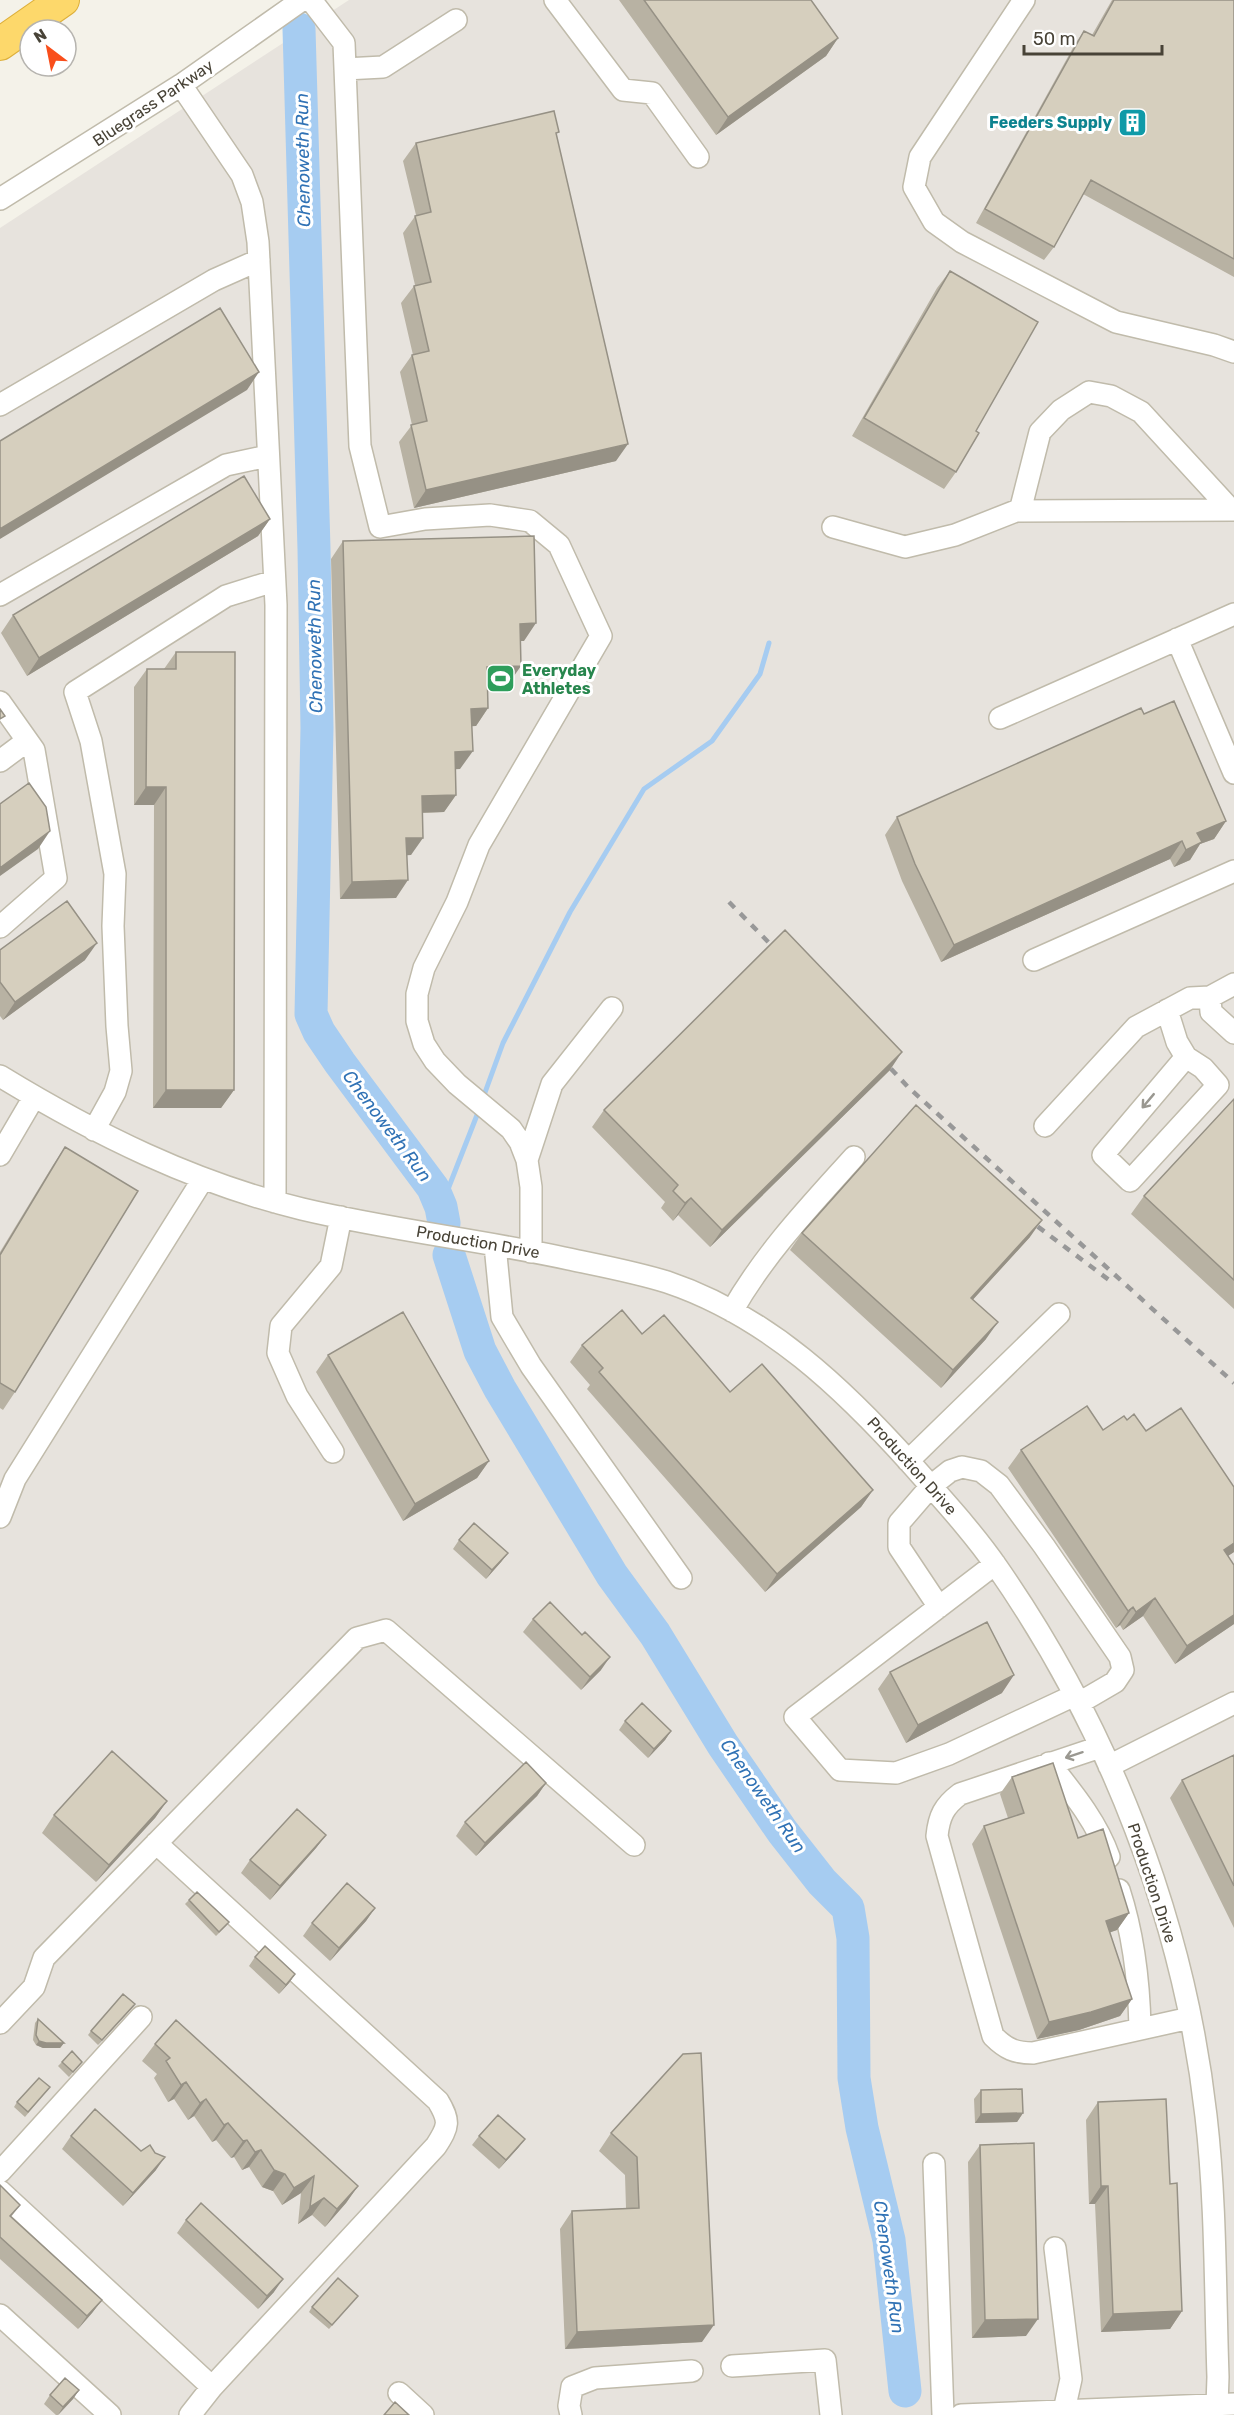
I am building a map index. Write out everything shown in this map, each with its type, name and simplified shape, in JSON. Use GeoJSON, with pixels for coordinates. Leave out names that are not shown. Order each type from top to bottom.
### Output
{"type":"FeatureCollection","features":[{"type":"Feature","properties":{"kind":"highway"},"geometry":{"type":"LineString","coordinates":[[0,44],[63,0]]}},
{"type":"Feature","properties":{"kind":"street","name":"Bluegrass Parkway"},"geometry":{"type":"LineString","coordinates":[[0,199],[181,85],[302,0]]}},
{"type":"Feature","properties":{"kind":"street"},"geometry":{"type":"LineString","coordinates":[[311,0],[344,43],[360,446],[380,527],[425,519],[490,515],[530,521],[559,545],[601,636],[479,845],[457,902],[424,968],[417,994],[417,1021],[424,1044],[435,1061],[457,1084],[511,1129],[520,1142],[527,1160],[531,1187],[531,1252]]}},
{"type":"Feature","properties":{"kind":"street"},"geometry":{"type":"LineString","coordinates":[[555,0],[581,30],[623,90],[652,93],[698,157]]}},
{"type":"Feature","properties":{"kind":"street"},"geometry":{"type":"LineString","coordinates":[[1024,0],[920,157],[914,187],[934,222],[962,242],[1116,322],[1214,345],[1234,352]]}},
{"type":"Feature","properties":{"kind":"street"},"geometry":{"type":"LineString","coordinates":[[345,69],[382,67],[456,20]]}},
{"type":"Feature","properties":{"kind":"street"},"geometry":{"type":"LineString","coordinates":[[181,85],[242,175],[252,202],[259,260],[274,581],[275,1202]]}},
{"type":"Feature","properties":{"kind":"street"},"geometry":{"type":"LineString","coordinates":[[0,405],[213,280],[259,260]]}},
{"type":"Feature","properties":{"kind":"street"},"geometry":{"type":"LineString","coordinates":[[1020,511],[1040,432],[1061,410],[1089,392],[1111,396],[1141,412],[1233,510]]}},
{"type":"Feature","properties":{"kind":"street"},"geometry":{"type":"LineString","coordinates":[[0,595],[226,465],[268,456]]}},
{"type":"Feature","properties":{"kind":"street"},"geometry":{"type":"LineString","coordinates":[[832,527],[905,547],[955,535],[1020,511],[1233,510]]}},
{"type":"Feature","properties":{"kind":"street"},"geometry":{"type":"LineString","coordinates":[[94,1130],[115,1092],[121,1071],[114,937],[115,874],[91,741],[75,692],[226,596],[274,581]]}},
{"type":"Feature","properties":{"kind":"street"},"geometry":{"type":"LineString","coordinates":[[1000,718],[1234,614]]}},
{"type":"Feature","properties":{"kind":"street"},"geometry":{"type":"LineString","coordinates":[[1177,639],[1234,773]]}},
{"type":"Feature","properties":{"kind":"street"},"geometry":{"type":"LineString","coordinates":[[0,702],[34,750],[56,878],[0,927]]}},
{"type":"Feature","properties":{"kind":"street"},"geometry":{"type":"LineString","coordinates":[[0,761],[27,741]]}},
{"type":"Feature","properties":{"kind":"street"},"geometry":{"type":"LineString","coordinates":[[1034,960],[1234,871]]}},
{"type":"Feature","properties":{"kind":"street"},"geometry":{"type":"LineString","coordinates":[[1045,1126],[1136,1027],[1190,998],[1210,997],[1234,984]]}},
{"type":"Feature","properties":{"kind":"street"},"geometry":{"type":"LineString","coordinates":[[1210,997],[1211,1012],[1234,1033]]}},
{"type":"Feature","properties":{"kind":"street"},"geometry":{"type":"LineString","coordinates":[[527,1160],[552,1084],[612,1008]]}},
{"type":"Feature","properties":{"kind":"street"},"geometry":{"type":"LineString","coordinates":[[1167,1010],[1177,1042],[1186,1057],[1203,1068],[1218,1085],[1130,1181],[1102,1155],[1186,1057]]}},
{"type":"Feature","properties":{"kind":"street","name":"Production Drive"},"geometry":{"type":"LineString","coordinates":[[0,1076],[115,1142],[203,1179],[275,1202],[341,1217],[531,1252],[660,1280],[690,1290],[776,1337],[822,1373],[871,1419],[931,1486],[995,1564],[1035,1626],[1077,1699],[1109,1766],[1142,1848],[1164,1913],[1190,2018],[1206,2116],[1211,2173],[1218,2377],[1225,2404]]}},
{"type":"Feature","properties":{"kind":"street"},"geometry":{"type":"LineString","coordinates":[[0,1155],[34,1097]]}},
{"type":"Feature","properties":{"kind":"street"},"geometry":{"type":"LineString","coordinates":[[732,1311],[750,1279],[783,1236],[854,1157]]}},
{"type":"Feature","properties":{"kind":"street"},"geometry":{"type":"LineString","coordinates":[[0,1517],[8,1472],[203,1179]]}},
{"type":"Feature","properties":{"kind":"street"},"geometry":{"type":"LineString","coordinates":[[333,1452],[297,1396],[278,1353],[281,1326],[331,1266],[341,1217]]}},
{"type":"Feature","properties":{"kind":"street"},"geometry":{"type":"LineString","coordinates":[[495,1245],[502,1317],[531,1366],[681,1578]]}},
{"type":"Feature","properties":{"kind":"street"},"geometry":{"type":"LineString","coordinates":[[908,1461],[1059,1314]]}},
{"type":"Feature","properties":{"kind":"street"},"geometry":{"type":"LineString","coordinates":[[939,1607],[899,1547],[899,1522],[931,1486],[950,1471],[962,1467],[981,1471],[999,1485],[1057,1564],[1120,1657],[1123,1670],[1115,1682],[949,1754],[896,1773],[840,1770],[795,1717],[939,1607],[995,1564]]}},
{"type":"Feature","properties":{"kind":"street"},"geometry":{"type":"LineString","coordinates":[[0,2023],[34,1987],[44,1958],[357,1638],[372,1632],[386,1630],[634,1845]]}},
{"type":"Feature","properties":{"kind":"street"},"geometry":{"type":"LineString","coordinates":[[1109,1766],[1234,1703]]}},
{"type":"Feature","properties":{"kind":"street"},"geometry":{"type":"LineString","coordinates":[[1100,1747],[960,1794],[945,1805],[938,1820],[937,1836],[993,2036],[1004,2047],[1019,2053],[1033,2053],[1190,2018]]}},
{"type":"Feature","properties":{"kind":"street"},"geometry":{"type":"LineString","coordinates":[[1049,1763],[1090,1817],[1104,1843],[1132,1936],[1138,1978],[1140,2028]]}},
{"type":"Feature","properties":{"kind":"street"},"geometry":{"type":"LineString","coordinates":[[156,1843],[438,2101],[446,2115],[447,2129],[436,2145],[212,2386],[190,2415]]}},
{"type":"Feature","properties":{"kind":"street"},"geometry":{"type":"LineString","coordinates":[[0,2172],[141,2017]]}},
{"type":"Feature","properties":{"kind":"street"},"geometry":{"type":"LineString","coordinates":[[934,2164],[943,2415]]}},
{"type":"Feature","properties":{"kind":"street"},"geometry":{"type":"LineString","coordinates":[[0,2191],[212,2386]]}},
{"type":"Feature","properties":{"kind":"street"},"geometry":{"type":"LineString","coordinates":[[1055,2248],[1071,2379],[1070,2392],[1063,2413]]}},
{"type":"Feature","properties":{"kind":"street"},"geometry":{"type":"LineString","coordinates":[[0,2315],[110,2415]]}},
{"type":"Feature","properties":{"kind":"street"},"geometry":{"type":"LineString","coordinates":[[732,2366],[825,2361],[831,2415]]}},
{"type":"Feature","properties":{"kind":"street"},"geometry":{"type":"LineString","coordinates":[[571,2415],[569,2406],[572,2387],[595,2378],[692,2371]]}},
{"type":"Feature","properties":{"kind":"street"},"geometry":{"type":"LineString","coordinates":[[399,2393],[423,2415]]}},
{"type":"Feature","properties":{"kind":"street"},"geometry":{"type":"LineString","coordinates":[[961,2415],[1171,2411],[1225,2404]]}},
{"type":"Feature","properties":{"kind":"shaded area"},"geometry":{"type":"Polygon","coordinates":[[[349,0],[1234,0],[1234,2415],[0,2415],[0,228],[349,0]]]}},
{"type":"Feature","properties":{"kind":"building"},"geometry":{"type":"Polygon","coordinates":[[[644,0],[811,0],[838,38],[728,117],[644,0]]]}},
{"type":"Feature","properties":{"kind":"building","name":"Feeders Supply"},"geometry":{"type":"Polygon","coordinates":[[[1114,0],[1234,0],[1234,259],[1091,180],[1054,247],[985,209],[1084,31],[1094,36],[1114,0]]]}},
{"type":"Feature","properties":{"kind":"building"},"geometry":{"type":"Polygon","coordinates":[[[554,111],[559,132],[556,133],[628,444],[426,490],[411,425],[427,421],[412,355],[429,351],[414,286],[431,282],[415,216],[431,212],[416,143],[554,111]]]}},
{"type":"Feature","properties":{"kind":"building"},"geometry":{"type":"Polygon","coordinates":[[[950,271],[1038,322],[976,431],[979,433],[956,472],[864,418],[950,271]]]}},
{"type":"Feature","properties":{"kind":"building"},"geometry":{"type":"Polygon","coordinates":[[[220,308],[259,372],[0,529],[0,441],[220,308]]]}},
{"type":"Feature","properties":{"kind":"building"},"geometry":{"type":"Polygon","coordinates":[[[244,476],[270,519],[39,658],[13,615],[244,476]]]}},
{"type":"Feature","properties":{"kind":"building"},"geometry":{"type":"Polygon","coordinates":[[[534,536],[536,623],[520,624],[521,666],[487,667],[488,708],[471,709],[473,751],[455,752],[456,795],[422,796],[423,838],[406,838],[408,880],[352,882],[343,541],[534,536]]]}},
{"type":"Feature","properties":{"kind":"building"},"geometry":{"type":"Polygon","coordinates":[[[176,652],[235,652],[234,1090],[166,1090],[166,787],[146,787],[147,669],[176,669],[176,652]]]}},
{"type":"Feature","properties":{"kind":"building"},"geometry":{"type":"Polygon","coordinates":[[[1174,701],[1226,821],[1197,833],[1202,842],[1186,850],[1182,841],[954,945],[915,864],[897,817],[1141,708],[1144,714],[1174,701]]]}},
{"type":"Feature","properties":{"kind":"building"},"geometry":{"type":"Polygon","coordinates":[[[0,709],[5,716],[0,719],[0,709]]]}},
{"type":"Feature","properties":{"kind":"building"},"geometry":{"type":"Polygon","coordinates":[[[29,783],[46,807],[50,831],[0,868],[0,804],[29,783]]]}},
{"type":"Feature","properties":{"kind":"building"},"geometry":{"type":"Polygon","coordinates":[[[67,901],[97,943],[15,1002],[0,982],[0,950],[67,901]]]}},
{"type":"Feature","properties":{"kind":"building"},"geometry":{"type":"Polygon","coordinates":[[[785,930],[902,1052],[722,1230],[691,1198],[685,1203],[673,1191],[678,1185],[604,1110],[785,930]]]}},
{"type":"Feature","properties":{"kind":"building"},"geometry":{"type":"Polygon","coordinates":[[[1234,1099],[1234,1280],[1144,1196],[1234,1099]]]}},
{"type":"Feature","properties":{"kind":"building"},"geometry":{"type":"Polygon","coordinates":[[[916,1105],[1042,1220],[971,1298],[998,1322],[953,1370],[802,1233],[916,1105]]]}},
{"type":"Feature","properties":{"kind":"building"},"geometry":{"type":"Polygon","coordinates":[[[65,1147],[138,1191],[15,1392],[0,1383],[0,1255],[65,1147]]]}},
{"type":"Feature","properties":{"kind":"building"},"geometry":{"type":"Polygon","coordinates":[[[622,1310],[642,1334],[664,1315],[730,1392],[762,1364],[873,1490],[777,1574],[599,1372],[603,1368],[582,1345],[622,1310]]]}},
{"type":"Feature","properties":{"kind":"building"},"geometry":{"type":"Polygon","coordinates":[[[403,1312],[489,1461],[415,1504],[328,1355],[403,1312]]]}},
{"type":"Feature","properties":{"kind":"building"},"geometry":{"type":"Polygon","coordinates":[[[1087,1406],[1103,1430],[1124,1416],[1127,1420],[1134,1414],[1146,1431],[1181,1408],[1234,1487],[1234,1543],[1224,1550],[1234,1565],[1234,1615],[1187,1646],[1155,1598],[1136,1612],[1133,1607],[1128,1611],[1021,1450],[1087,1406]]]}},
{"type":"Feature","properties":{"kind":"building"},"geometry":{"type":"Polygon","coordinates":[[[474,1523],[508,1553],[492,1570],[459,1540],[474,1523]]]}},
{"type":"Feature","properties":{"kind":"building"},"geometry":{"type":"Polygon","coordinates":[[[550,1602],[582,1635],[585,1632],[610,1657],[590,1677],[533,1619],[550,1602]]]}},
{"type":"Feature","properties":{"kind":"building"},"geometry":{"type":"Polygon","coordinates":[[[987,1622],[1014,1675],[918,1725],[890,1672],[987,1622]]]}},
{"type":"Feature","properties":{"kind":"building"},"geometry":{"type":"Polygon","coordinates":[[[642,1703],[671,1731],[654,1749],[625,1721],[642,1703]]]}},
{"type":"Feature","properties":{"kind":"building"},"geometry":{"type":"Polygon","coordinates":[[[112,1751],[167,1801],[109,1865],[54,1815],[112,1751]]]}},
{"type":"Feature","properties":{"kind":"building"},"geometry":{"type":"Polygon","coordinates":[[[1234,1755],[1234,1886],[1182,1780],[1234,1755]]]}},
{"type":"Feature","properties":{"kind":"building"},"geometry":{"type":"Polygon","coordinates":[[[526,1762],[546,1783],[485,1843],[465,1822],[526,1762]]]}},
{"type":"Feature","properties":{"kind":"building"},"geometry":{"type":"Polygon","coordinates":[[[1053,1763],[1078,1838],[1103,1829],[1129,1913],[1106,1921],[1132,1999],[1049,2022],[984,1826],[1024,1813],[1012,1777],[1053,1763]]]}},
{"type":"Feature","properties":{"kind":"building"},"geometry":{"type":"Polygon","coordinates":[[[297,1809],[326,1835],[280,1886],[250,1860],[297,1809]]]}},
{"type":"Feature","properties":{"kind":"building"},"geometry":{"type":"Polygon","coordinates":[[[347,1883],[375,1908],[339,1948],[312,1923],[347,1883]]]}},
{"type":"Feature","properties":{"kind":"building"},"geometry":{"type":"Polygon","coordinates":[[[197,1892],[229,1922],[219,1932],[189,1900],[197,1892]]]}},
{"type":"Feature","properties":{"kind":"building"},"geometry":{"type":"Polygon","coordinates":[[[265,1946],[295,1974],[286,1985],[255,1957],[265,1946]]]}},
{"type":"Feature","properties":{"kind":"building"},"geometry":{"type":"Polygon","coordinates":[[[123,1994],[135,2004],[102,2040],[91,2031],[123,1994]]]}},
{"type":"Feature","properties":{"kind":"building"},"geometry":{"type":"Polygon","coordinates":[[[38,2019],[64,2043],[39,2041],[36,2035],[38,2019]]]}},
{"type":"Feature","properties":{"kind":"building"},"geometry":{"type":"Polygon","coordinates":[[[176,2020],[358,2186],[337,2209],[324,2198],[310,2207],[314,2176],[294,2188],[285,2174],[274,2170],[261,2150],[255,2152],[247,2140],[243,2141],[228,2123],[224,2125],[206,2099],[200,2103],[186,2082],[181,2085],[166,2061],[170,2058],[155,2044],[176,2020]]]}},
{"type":"Feature","properties":{"kind":"building"},"geometry":{"type":"Polygon","coordinates":[[[72,2051],[82,2062],[73,2072],[62,2062],[72,2051]]]}},
{"type":"Feature","properties":{"kind":"building"},"geometry":{"type":"Polygon","coordinates":[[[701,2053],[714,2325],[577,2332],[572,2211],[639,2208],[637,2157],[611,2133],[683,2054],[701,2053]]]}},
{"type":"Feature","properties":{"kind":"building"},"geometry":{"type":"Polygon","coordinates":[[[39,2078],[50,2087],[28,2112],[17,2102],[39,2078]]]}},
{"type":"Feature","properties":{"kind":"building"},"geometry":{"type":"Polygon","coordinates":[[[1022,2089],[1023,2113],[981,2114],[981,2090],[1022,2089]]]}},
{"type":"Feature","properties":{"kind":"building"},"geometry":{"type":"Polygon","coordinates":[[[1166,2099],[1170,2184],[1177,2183],[1182,2311],[1113,2314],[1108,2186],[1101,2186],[1098,2102],[1166,2099]]]}},
{"type":"Feature","properties":{"kind":"building"},"geometry":{"type":"Polygon","coordinates":[[[95,2109],[141,2151],[150,2145],[155,2153],[165,2157],[133,2193],[71,2136],[95,2109]]]}},
{"type":"Feature","properties":{"kind":"building"},"geometry":{"type":"Polygon","coordinates":[[[498,2115],[525,2139],[506,2160],[479,2136],[498,2115]]]}},
{"type":"Feature","properties":{"kind":"building"},"geometry":{"type":"Polygon","coordinates":[[[1034,2143],[1038,2319],[985,2320],[980,2145],[1034,2143]]]}},
{"type":"Feature","properties":{"kind":"building"},"geometry":{"type":"Polygon","coordinates":[[[0,2185],[20,2205],[10,2216],[102,2300],[87,2316],[0,2237],[0,2185]]]}},
{"type":"Feature","properties":{"kind":"building"},"geometry":{"type":"Polygon","coordinates":[[[201,2203],[283,2279],[267,2296],[186,2220],[201,2203]]]}},
{"type":"Feature","properties":{"kind":"building"},"geometry":{"type":"Polygon","coordinates":[[[338,2278],[358,2296],[332,2325],[312,2307],[338,2278]]]}},
{"type":"Feature","properties":{"kind":"building"},"geometry":{"type":"Polygon","coordinates":[[[65,2378],[79,2390],[63,2407],[50,2395],[65,2378]]]}},
{"type":"Feature","properties":{"kind":"building"},"geometry":{"type":"Polygon","coordinates":[[[395,2402],[409,2415],[384,2415],[395,2402]]]}},
{"type":"Feature","properties":{"kind":"waterway","name":"Chenoweth Run"},"geometry":{"type":"LineString","coordinates":[[299,29],[317,728],[311,1014],[319,1032],[340,1063],[433,1188],[441,1207],[444,1223]]}},
{"type":"Feature","properties":{"kind":"waterway"},"geometry":{"type":"LineString","coordinates":[[483,1098],[503,1043],[570,912],[644,789],[712,741],[760,674],[769,643]]}},
{"type":"Feature","properties":{"kind":"waterway"},"geometry":{"type":"LineString","coordinates":[[441,1207],[479,1110]]}},
{"type":"Feature","properties":{"kind":"waterway","name":"Chenoweth Run"},"geometry":{"type":"LineString","coordinates":[[449,1255],[480,1351],[500,1389],[612,1575],[655,1634],[723,1745],[782,1831],[822,1882],[848,1908],[853,1938],[854,2078],[862,2128],[889,2240],[905,2391]]}},
{"type":"Feature","properties":{"kind":"railway"},"geometry":{"type":"LineString","coordinates":[[729,902],[782,956]]}},
{"type":"Feature","properties":{"kind":"railway"},"geometry":{"type":"LineString","coordinates":[[880,1057],[908,1087],[1234,1383]]}},
{"type":"Feature","properties":{"kind":"railway"},"geometry":{"type":"LineString","coordinates":[[1025,1217],[1109,1280]]}},
{"type":"Feature","properties":{"kind":"place","name":"Feeders Supply"},"geometry":{"type":"Point","coordinates":[1133,122]}},
{"type":"Feature","properties":{"kind":"place","name":"Everyday Athletes"},"geometry":{"type":"Point","coordinates":[501,679]}}]}
